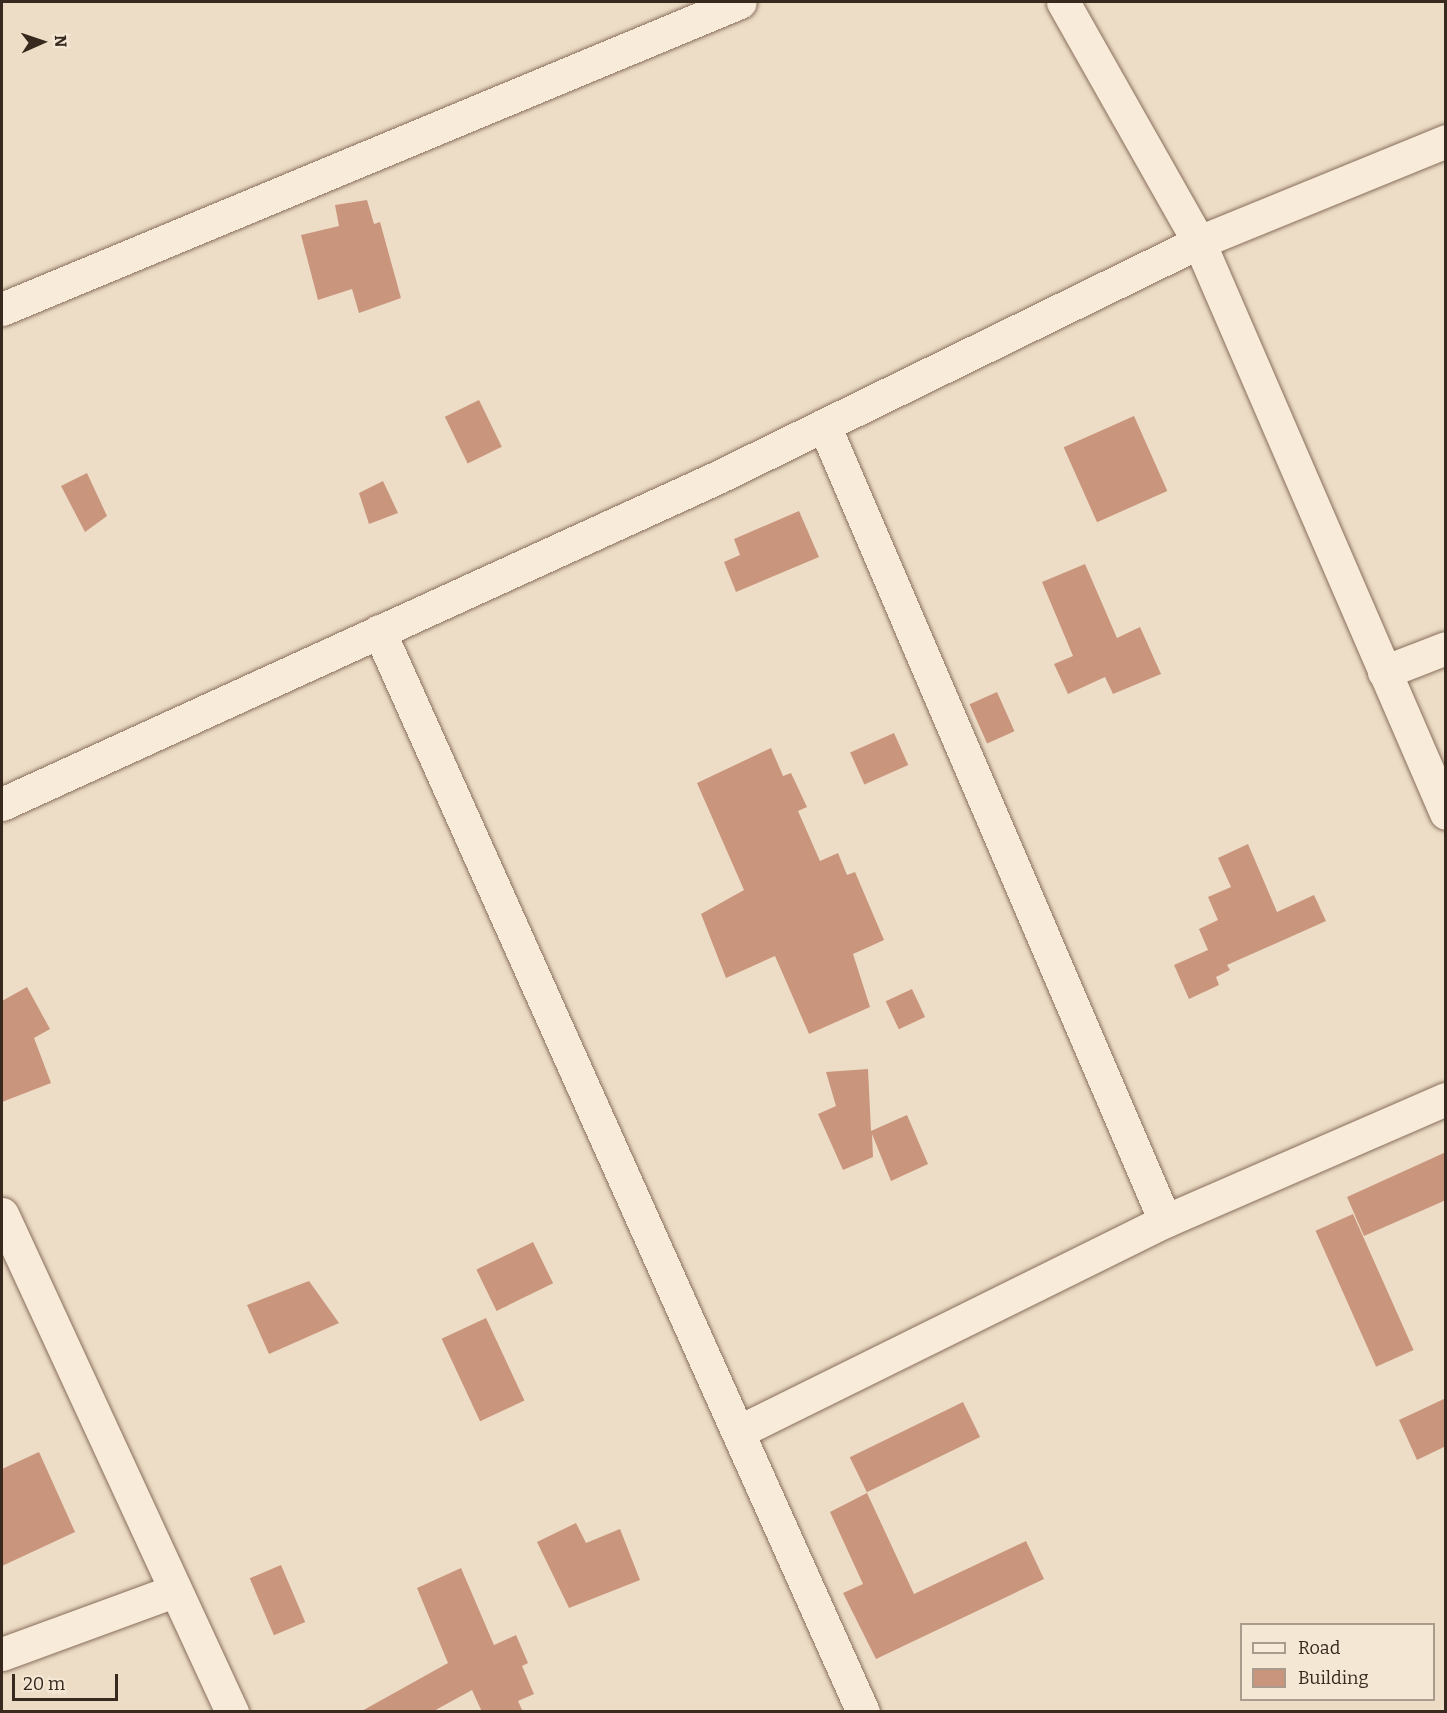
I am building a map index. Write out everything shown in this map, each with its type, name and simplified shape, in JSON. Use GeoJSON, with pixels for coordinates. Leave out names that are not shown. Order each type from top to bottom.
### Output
{"type":"FeatureCollection","features":[{"type":"Feature","properties":{"kind":"street"},"geometry":{"type":"LineString","coordinates":[[2,309],[740,2]]}},
{"type":"Feature","properties":{"kind":"street"},"geometry":{"type":"LineString","coordinates":[[1063,2],[1199,242],[1446,813]]}},
{"type":"Feature","properties":{"kind":"street"},"geometry":{"type":"LineString","coordinates":[[2,804],[824,425],[1199,242],[1446,141]]}},
{"type":"Feature","properties":{"kind":"street"},"geometry":{"type":"LineString","coordinates":[[824,425],[1165,1221]]}},
{"type":"Feature","properties":{"kind":"street"},"geometry":{"type":"LineString","coordinates":[[379,632],[863,1712]]}},
{"type":"Feature","properties":{"kind":"street"},"geometry":{"type":"LineString","coordinates":[[1384,672],[1446,648]]}},
{"type":"Feature","properties":{"kind":"street"},"geometry":{"type":"LineString","coordinates":[[738,1432],[1165,1221],[1446,1099]]}},
{"type":"Feature","properties":{"kind":"street"},"geometry":{"type":"LineString","coordinates":[[2,1214],[174,1591],[232,1712]]}},
{"type":"Feature","properties":{"kind":"street"},"geometry":{"type":"LineString","coordinates":[[2,1654],[174,1591]]}},
{"type":"Feature","properties":{"kind":"building"},"geometry":{"type":"Polygon","coordinates":[[[367,200],[374,224],[380,222],[401,298],[359,313],[352,289],[318,300],[301,235],[339,226],[335,205],[367,200]]]}},
{"type":"Feature","properties":{"kind":"building"},"geometry":{"type":"Polygon","coordinates":[[[479,400],[502,447],[468,463],[445,417],[479,400]]]}},
{"type":"Feature","properties":{"kind":"building"},"geometry":{"type":"Polygon","coordinates":[[[1134,416],[1167,491],[1097,522],[1064,447],[1134,416]]]}},
{"type":"Feature","properties":{"kind":"building"},"geometry":{"type":"Polygon","coordinates":[[[87,473],[107,516],[85,532],[61,486],[87,473]]]}},
{"type":"Feature","properties":{"kind":"building"},"geometry":{"type":"Polygon","coordinates":[[[383,481],[398,513],[369,524],[359,493],[383,481]]]}},
{"type":"Feature","properties":{"kind":"building"},"geometry":{"type":"Polygon","coordinates":[[[799,511],[819,557],[736,592],[724,562],[740,555],[734,539],[799,511]]]}},
{"type":"Feature","properties":{"kind":"building"},"geometry":{"type":"Polygon","coordinates":[[[1085,564],[1117,638],[1140,627],[1161,674],[1113,694],[1105,677],[1068,694],[1054,664],[1073,656],[1042,582],[1085,564]]]}},
{"type":"Feature","properties":{"kind":"building"},"geometry":{"type":"Polygon","coordinates":[[[997,692],[1014,731],[987,743],[970,704],[997,692]]]}},
{"type":"Feature","properties":{"kind":"building"},"geometry":{"type":"Polygon","coordinates":[[[894,733],[908,765],[864,784],[850,753],[894,733]]]}},
{"type":"Feature","properties":{"kind":"building"},"geometry":{"type":"Polygon","coordinates":[[[771,748],[783,776],[791,773],[807,807],[798,811],[820,861],[838,853],[847,875],[855,872],[884,940],[853,954],[870,1007],[809,1034],[775,956],[726,978],[701,914],[744,890],[697,783],[771,748]]]}},
{"type":"Feature","properties":{"kind":"building"},"geometry":{"type":"Polygon","coordinates":[[[1248,844],[1277,912],[1314,895],[1326,921],[1227,965],[1230,970],[1216,977],[1219,985],[1189,999],[1174,965],[1208,950],[1199,929],[1218,920],[1208,897],[1231,887],[1218,858],[1248,844]]]}},
{"type":"Feature","properties":{"kind":"building"},"geometry":{"type":"Polygon","coordinates":[[[27,987],[50,1029],[34,1038],[51,1083],[2,1102],[2,1001],[27,987]]]}},
{"type":"Feature","properties":{"kind":"building"},"geometry":{"type":"Polygon","coordinates":[[[912,989],[925,1017],[899,1029],[886,1001],[912,989]]]}},
{"type":"Feature","properties":{"kind":"building"},"geometry":{"type":"Polygon","coordinates":[[[868,1069],[871,1131],[907,1115],[928,1164],[891,1181],[872,1134],[873,1157],[843,1170],[818,1114],[836,1106],[826,1072],[868,1069]]]}},
{"type":"Feature","properties":{"kind":"building"},"geometry":{"type":"Polygon","coordinates":[[[1446,1152],[1446,1200],[1364,1236],[1347,1197],[1446,1152]]]}},
{"type":"Feature","properties":{"kind":"building"},"geometry":{"type":"Polygon","coordinates":[[[1353,1214],[1414,1350],[1376,1367],[1316,1231],[1353,1214]]]}},
{"type":"Feature","properties":{"kind":"building"},"geometry":{"type":"Polygon","coordinates":[[[533,1242],[553,1283],[497,1311],[476,1270],[533,1242]]]}},
{"type":"Feature","properties":{"kind":"building"},"geometry":{"type":"Polygon","coordinates":[[[309,1281],[339,1323],[269,1354],[247,1305],[309,1281]]]}},
{"type":"Feature","properties":{"kind":"building"},"geometry":{"type":"Polygon","coordinates":[[[486,1318],[524,1400],[480,1421],[442,1339],[486,1318]]]}},
{"type":"Feature","properties":{"kind":"building"},"geometry":{"type":"Polygon","coordinates":[[[1446,1398],[1446,1446],[1417,1460],[1399,1420],[1446,1398]]]}},
{"type":"Feature","properties":{"kind":"building"},"geometry":{"type":"Polygon","coordinates":[[[963,1402],[980,1437],[867,1492],[850,1457],[963,1402]]]}},
{"type":"Feature","properties":{"kind":"building"},"geometry":{"type":"Polygon","coordinates":[[[39,1452],[75,1532],[2,1566],[2,1469],[39,1452]]]}},
{"type":"Feature","properties":{"kind":"building"},"geometry":{"type":"Polygon","coordinates":[[[867,1493],[914,1594],[1026,1541],[1044,1579],[876,1659],[843,1593],[863,1584],[830,1512],[867,1493]]]}},
{"type":"Feature","properties":{"kind":"building"},"geometry":{"type":"Polygon","coordinates":[[[576,1523],[586,1543],[620,1529],[640,1580],[569,1608],[537,1542],[576,1523]]]}},
{"type":"Feature","properties":{"kind":"building"},"geometry":{"type":"Polygon","coordinates":[[[281,1565],[305,1622],[274,1635],[250,1578],[281,1565]]]}},
{"type":"Feature","properties":{"kind":"building"},"geometry":{"type":"Polygon","coordinates":[[[461,1568],[494,1645],[516,1635],[528,1663],[522,1666],[534,1694],[518,1701],[523,1712],[482,1712],[472,1690],[432,1712],[360,1712],[448,1663],[417,1588],[461,1568]]]}}]}
